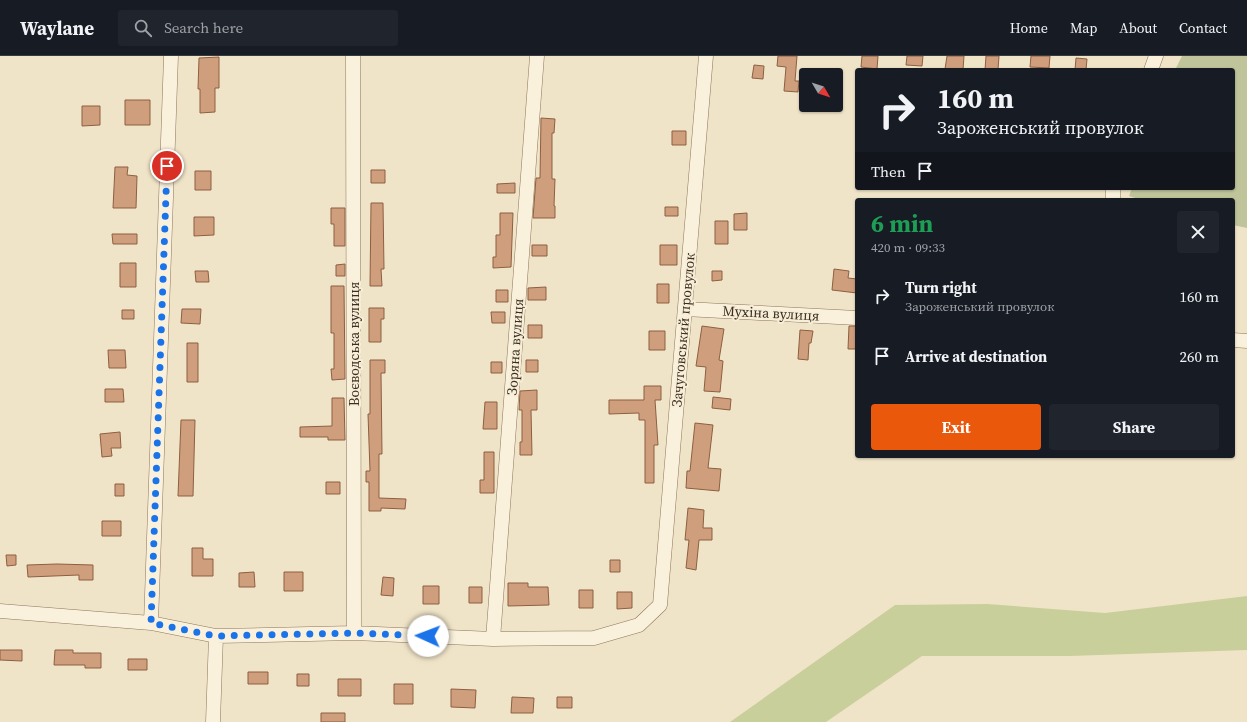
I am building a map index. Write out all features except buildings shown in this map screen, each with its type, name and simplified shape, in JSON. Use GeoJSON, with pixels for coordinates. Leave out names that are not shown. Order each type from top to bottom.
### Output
{"type":"FeatureCollection","features":[{"type":"Feature","properties":{"kind":"street"},"geometry":{"type":"LineString","coordinates":[[151,623],[171,56]]}},
{"type":"Feature","properties":{"kind":"street","name":"Воєводська вулиця"},"geometry":{"type":"LineString","coordinates":[[353,56],[354,633]]}},
{"type":"Feature","properties":{"kind":"street","name":"Зоряна вулиця"},"geometry":{"type":"LineString","coordinates":[[493,639],[537,56]]}},
{"type":"Feature","properties":{"kind":"street","name":"Зачуговський провулок"},"geometry":{"type":"LineString","coordinates":[[493,639],[594,638],[639,625],[660,605],[706,56]]}},
{"type":"Feature","properties":{"kind":"street"},"geometry":{"type":"LineString","coordinates":[[1152,68],[1156,56]]}},
{"type":"Feature","properties":{"kind":"street","name":"Мухіна вулиця"},"geometry":{"type":"LineString","coordinates":[[685,309],[855,318]]}},
{"type":"Feature","properties":{"kind":"street"},"geometry":{"type":"LineString","coordinates":[[1235,340],[1247,341]]}},
{"type":"Feature","properties":{"kind":"street"},"geometry":{"type":"LineString","coordinates":[[0,611],[151,623],[216,636],[354,633],[493,639]]}},
{"type":"Feature","properties":{"kind":"street"},"geometry":{"type":"LineString","coordinates":[[213,722],[216,636]]}},
{"type":"Feature","properties":{"kind":"green space"},"geometry":{"type":"Polygon","coordinates":[[[1182,56],[1247,56],[1247,228],[1235,225],[1235,198],[1136,198],[1129,196],[1131,190],[1235,190],[1235,68],[1176,68],[1182,56]]]}},
{"type":"Feature","properties":{"kind":"green space"},"geometry":{"type":"Polygon","coordinates":[[[1247,596],[1247,650],[1070,656],[922,656],[826,722],[730,722],[895,605],[987,604],[1105,613],[1247,596]]]}},
{"type":"Feature","properties":{"kind":"route"},"geometry":{"type":"LineString","coordinates":[[167,166],[151,623],[216,636],[354,633],[428,636]]}}]}
